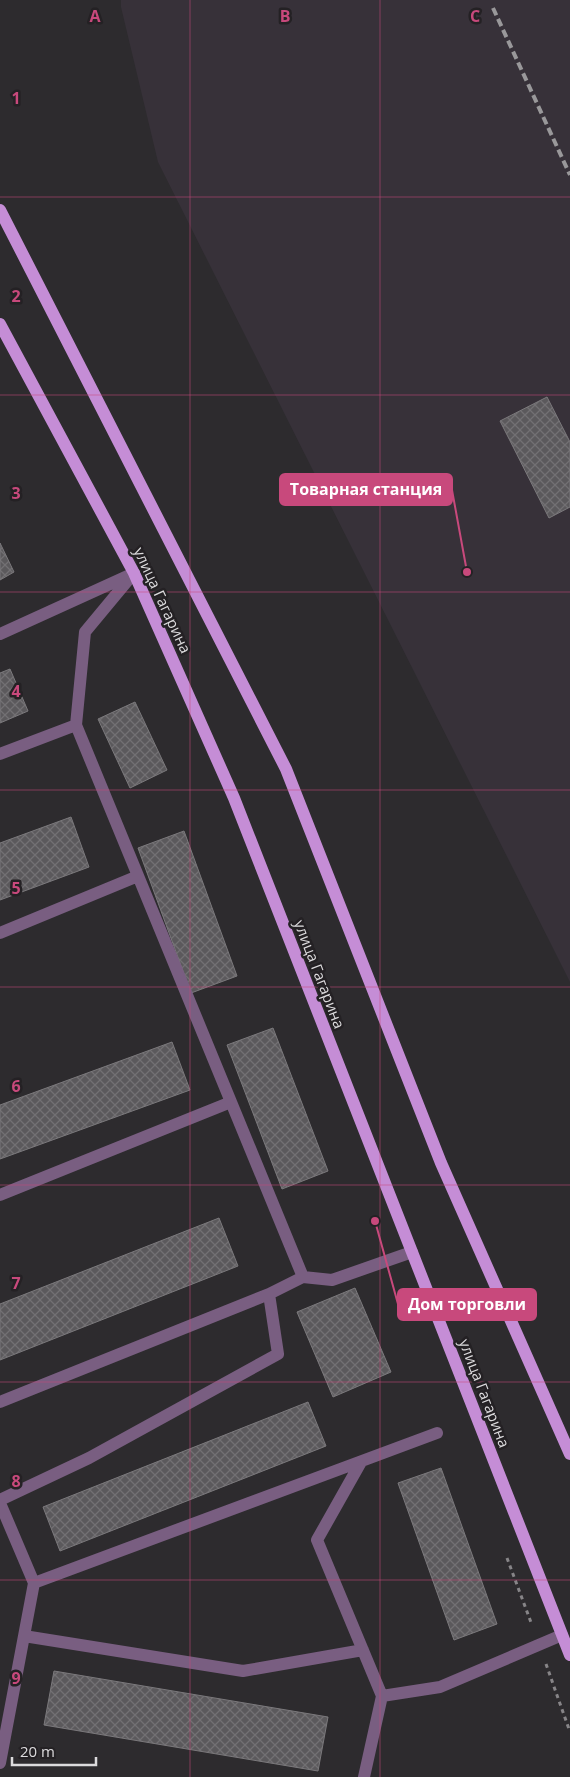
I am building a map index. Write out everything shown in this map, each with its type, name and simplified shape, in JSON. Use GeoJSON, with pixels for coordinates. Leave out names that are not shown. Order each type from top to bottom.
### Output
{"type":"FeatureCollection","features":[{"type":"Feature","properties":{"kind":"main road","name":"улица Гагарина"},"geometry":{"type":"LineString","coordinates":[[0,210],[286,769],[441,1163],[570,1454]]}},
{"type":"Feature","properties":{"kind":"main road","name":"улица Гагарина"},"geometry":{"type":"LineString","coordinates":[[0,324],[134,573],[234,798],[570,1655]]}},
{"type":"Feature","properties":{"kind":"lane"},"geometry":{"type":"LineString","coordinates":[[0,634],[134,573]]}},
{"type":"Feature","properties":{"kind":"lane"},"geometry":{"type":"LineString","coordinates":[[134,573],[85,632],[76,725],[303,1277]]}},
{"type":"Feature","properties":{"kind":"lane"},"geometry":{"type":"LineString","coordinates":[[0,754],[76,725]]}},
{"type":"Feature","properties":{"kind":"lane"},"geometry":{"type":"LineString","coordinates":[[0,934],[138,876]]}},
{"type":"Feature","properties":{"kind":"lane"},"geometry":{"type":"LineString","coordinates":[[0,1196],[231,1102]]}},
{"type":"Feature","properties":{"kind":"lane"},"geometry":{"type":"LineString","coordinates":[[0,1402],[269,1294],[303,1277],[332,1280],[412,1252]]}},
{"type":"Feature","properties":{"kind":"lane"},"geometry":{"type":"LineString","coordinates":[[0,1763],[34,1583],[0,1502],[89,1458],[278,1354],[269,1294]]}},
{"type":"Feature","properties":{"kind":"lane"},"geometry":{"type":"LineString","coordinates":[[34,1583],[437,1433]]}},
{"type":"Feature","properties":{"kind":"lane"},"geometry":{"type":"LineString","coordinates":[[362,1462],[317,1540],[382,1696],[364,1777]]}},
{"type":"Feature","properties":{"kind":"lane"},"geometry":{"type":"LineString","coordinates":[[382,1696],[440,1686],[562,1635]]}},
{"type":"Feature","properties":{"kind":"lane"},"geometry":{"type":"LineString","coordinates":[[24,1636],[243,1671],[363,1650]]}},
{"type":"Feature","properties":{"kind":"path"},"geometry":{"type":"LineString","coordinates":[[505,1553],[570,1732]]}},
{"type":"Feature","properties":{"kind":"shaded area"},"geometry":{"type":"Polygon","coordinates":[[[121,0],[570,0],[570,982],[158,162],[121,7],[121,0]]]}},
{"type":"Feature","properties":{"kind":"building"},"geometry":{"type":"Polygon","coordinates":[[[547,397],[570,442],[570,507],[549,518],[500,421],[547,397]]]}},
{"type":"Feature","properties":{"kind":"building"},"geometry":{"type":"Polygon","coordinates":[[[0,543],[14,572],[0,580],[0,543]]]}},
{"type":"Feature","properties":{"kind":"building"},"geometry":{"type":"Polygon","coordinates":[[[10,669],[28,711],[0,723],[0,673],[10,669]]]}},
{"type":"Feature","properties":{"kind":"building"},"geometry":{"type":"Polygon","coordinates":[[[135,702],[167,770],[130,788],[98,719],[135,702]]]}},
{"type":"Feature","properties":{"kind":"building"},"geometry":{"type":"Polygon","coordinates":[[[71,817],[89,867],[0,900],[0,843],[71,817]]]}},
{"type":"Feature","properties":{"kind":"building"},"geometry":{"type":"Polygon","coordinates":[[[184,831],[237,976],[191,993],[138,848],[184,831]]]}},
{"type":"Feature","properties":{"kind":"building"},"geometry":{"type":"Polygon","coordinates":[[[273,1028],[328,1171],[282,1189],[227,1045],[273,1028]]]}},
{"type":"Feature","properties":{"kind":"building"},"geometry":{"type":"Polygon","coordinates":[[[172,1042],[190,1090],[0,1159],[0,1105],[172,1042]]]}},
{"type":"Feature","properties":{"kind":"building"},"geometry":{"type":"Polygon","coordinates":[[[219,1218],[238,1266],[0,1360],[0,1304],[219,1218]]]}},
{"type":"Feature","properties":{"kind":"building"},"geometry":{"type":"Polygon","coordinates":[[[355,1288],[391,1372],[333,1397],[297,1312],[355,1288]]]}},
{"type":"Feature","properties":{"kind":"building"},"geometry":{"type":"Polygon","coordinates":[[[308,1402],[326,1446],[60,1551],[43,1507],[308,1402]]]}},
{"type":"Feature","properties":{"kind":"building"},"geometry":{"type":"Polygon","coordinates":[[[441,1468],[497,1624],[454,1640],[398,1483],[441,1468]]]}},
{"type":"Feature","properties":{"kind":"building"},"geometry":{"type":"Polygon","coordinates":[[[54,1671],[328,1717],[318,1771],[44,1725],[54,1671]]]}},
{"type":"Feature","properties":{"kind":"railway"},"geometry":{"type":"LineString","coordinates":[[493,8],[570,175]]}},
{"type":"Feature","properties":{"kind":"place","name":"Товарная станция"},"geometry":{"type":"Point","coordinates":[467,572]}},
{"type":"Feature","properties":{"kind":"place","name":"Дом торговли"},"geometry":{"type":"Point","coordinates":[375,1221]}}]}
